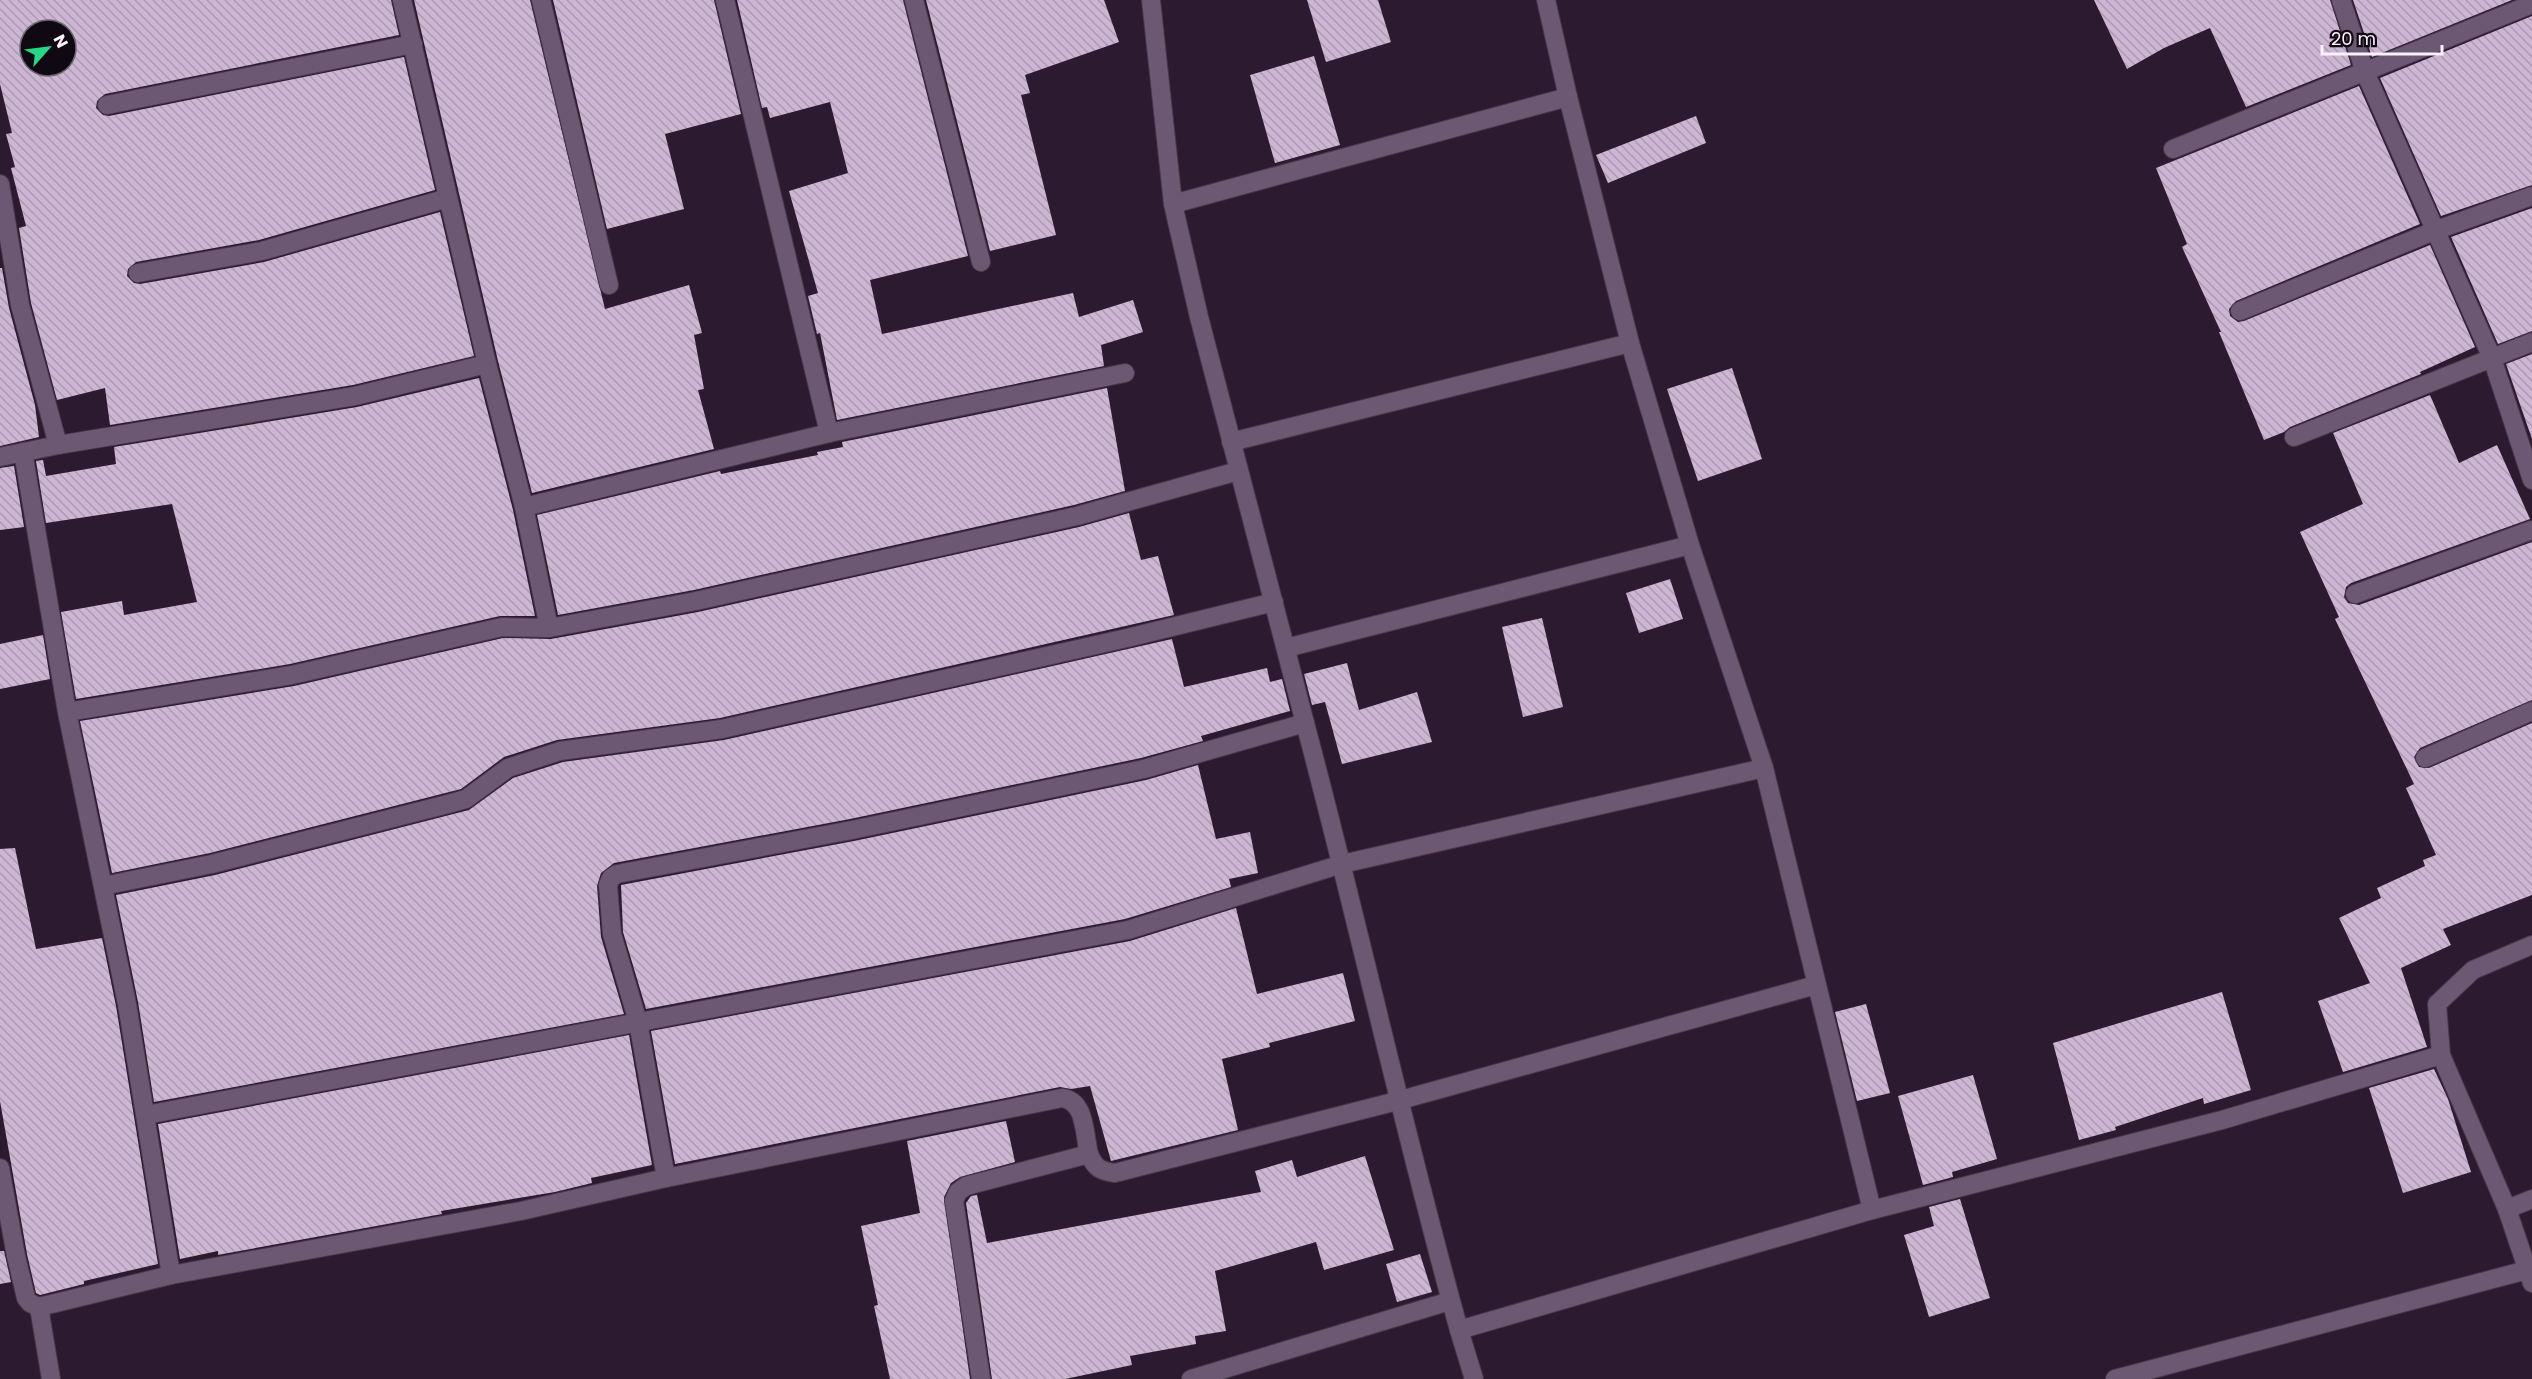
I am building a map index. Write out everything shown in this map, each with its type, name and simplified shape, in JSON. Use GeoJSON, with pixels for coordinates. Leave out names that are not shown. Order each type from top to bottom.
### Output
{"type":"FeatureCollection","features":[{"type":"Feature","properties":{"kind":"street"},"geometry":{"type":"LineString","coordinates":[[402,0],[487,364],[524,507],[549,628]]}},
{"type":"Feature","properties":{"kind":"street"},"geometry":{"type":"LineString","coordinates":[[541,0],[609,285]]}},
{"type":"Feature","properties":{"kind":"street"},"geometry":{"type":"LineString","coordinates":[[725,0],[829,434]]}},
{"type":"Feature","properties":{"kind":"street"},"geometry":{"type":"LineString","coordinates":[[914,0],[981,262]]}},
{"type":"Feature","properties":{"kind":"street"},"geometry":{"type":"LineString","coordinates":[[1150,0],[1173,204],[1238,471],[1342,864],[1397,1101],[1450,1300],[1474,1379]]}},
{"type":"Feature","properties":{"kind":"street"},"geometry":{"type":"LineString","coordinates":[[1546,0],[1630,343],[1690,545],[1764,768],[1872,1210]]}},
{"type":"Feature","properties":{"kind":"street"},"geometry":{"type":"LineString","coordinates":[[2341,0],[2365,72],[2492,358],[2532,480]]}},
{"type":"Feature","properties":{"kind":"street"},"geometry":{"type":"LineString","coordinates":[[2173,149],[2532,4]]}},
{"type":"Feature","properties":{"kind":"street"},"geometry":{"type":"LineString","coordinates":[[107,105],[413,44]]}},
{"type":"Feature","properties":{"kind":"street"},"geometry":{"type":"LineString","coordinates":[[1173,204],[1568,97]]}},
{"type":"Feature","properties":{"kind":"street"},"geometry":{"type":"LineString","coordinates":[[0,184],[20,305],[58,445]]}},
{"type":"Feature","properties":{"kind":"street"},"geometry":{"type":"LineString","coordinates":[[2240,311],[2434,231],[2532,196]]}},
{"type":"Feature","properties":{"kind":"street"},"geometry":{"type":"LineString","coordinates":[[138,273],[262,251],[448,198]]}},
{"type":"Feature","properties":{"kind":"street"},"geometry":{"type":"LineString","coordinates":[[2294,437],[2532,342]]}},
{"type":"Feature","properties":{"kind":"street"},"geometry":{"type":"LineString","coordinates":[[1231,442],[1630,343]]}},
{"type":"Feature","properties":{"kind":"street"},"geometry":{"type":"LineString","coordinates":[[0,457],[58,445],[355,396],[487,364]]}},
{"type":"Feature","properties":{"kind":"street"},"geometry":{"type":"LineString","coordinates":[[524,507],[829,434],[1125,373]]}},
{"type":"Feature","properties":{"kind":"street"},"geometry":{"type":"LineString","coordinates":[[23,452],[67,712],[103,886],[146,1115],[171,1275]]}},
{"type":"Feature","properties":{"kind":"street"},"geometry":{"type":"LineString","coordinates":[[67,712],[292,675],[502,627],[549,628],[696,601],[1077,516],[1238,471]]}},
{"type":"Feature","properties":{"kind":"street"},"geometry":{"type":"LineString","coordinates":[[2355,594],[2532,530]]}},
{"type":"Feature","properties":{"kind":"street"},"geometry":{"type":"LineString","coordinates":[[1286,648],[1690,545]]}},
{"type":"Feature","properties":{"kind":"street"},"geometry":{"type":"LineString","coordinates":[[103,886],[212,864],[466,799],[508,768],[560,751],[722,729],[1274,602]]}},
{"type":"Feature","properties":{"kind":"street"},"geometry":{"type":"LineString","coordinates":[[2425,758],[2532,711]]}},
{"type":"Feature","properties":{"kind":"street"},"geometry":{"type":"LineString","coordinates":[[666,1178],[638,1022],[612,934],[608,885],[611,878],[617,874],[852,830],[1144,769],[1305,723]]}},
{"type":"Feature","properties":{"kind":"street"},"geometry":{"type":"LineString","coordinates":[[146,1115],[1128,930],[1342,864],[1764,768]]}},
{"type":"Feature","properties":{"kind":"street"},"geometry":{"type":"LineString","coordinates":[[2115,1379],[2529,1277],[2507,1209],[2441,1055],[2437,1004],[2473,970],[2532,945]]}},
{"type":"Feature","properties":{"kind":"street"},"geometry":{"type":"LineString","coordinates":[[39,1307],[171,1275],[521,1211],[666,1178],[1062,1098],[1071,1100],[1079,1106],[1089,1154],[1095,1166],[1101,1171],[1114,1173],[1397,1101],[1816,985]]}},
{"type":"Feature","properties":{"kind":"street"},"geometry":{"type":"LineString","coordinates":[[1459,1330],[1872,1210],[2222,1120],[2441,1055]]}},
{"type":"Feature","properties":{"kind":"street"},"geometry":{"type":"LineString","coordinates":[[981,1379],[954,1201],[958,1192],[966,1186],[1089,1154]]}},
{"type":"Feature","properties":{"kind":"street"},"geometry":{"type":"LineString","coordinates":[[0,1168],[26,1298],[39,1307],[51,1379]]}},
{"type":"Feature","properties":{"kind":"street"},"geometry":{"type":"LineString","coordinates":[[2507,1209],[2532,1200]]}},
{"type":"Feature","properties":{"kind":"street"},"geometry":{"type":"LineString","coordinates":[[1191,1379],[1450,1300]]}},
{"type":"Feature","properties":{"kind":"building"},"geometry":{"type":"Polygon","coordinates":[[[0,0],[391,0],[399,35],[105,94],[97,101],[96,108],[103,115],[109,116],[404,57],[435,190],[259,240],[136,262],[128,269],[127,276],[134,283],[140,284],[264,262],[440,212],[474,356],[353,385],[110,425],[105,388],[57,400],[31,303],[19,228],[26,226],[11,168],[15,167],[6,134],[12,133],[0,84],[0,0]]]}},
{"type":"Feature","properties":{"kind":"building"},"geometry":{"type":"Polygon","coordinates":[[[414,0],[530,0],[605,309],[689,285],[702,333],[694,335],[704,389],[698,390],[714,449],[532,493],[498,361],[414,0]]]}},
{"type":"Feature","properties":{"kind":"building"},"geometry":{"type":"Polygon","coordinates":[[[553,0],[714,0],[741,114],[665,134],[684,209],[607,229],[553,0]]]}},
{"type":"Feature","properties":{"kind":"building"},"geometry":{"type":"Polygon","coordinates":[[[737,0],[903,0],[968,256],[870,280],[882,334],[1073,293],[1079,317],[1133,300],[1143,332],[1101,345],[1104,366],[837,420],[820,333],[817,334],[808,296],[818,293],[789,191],[848,173],[830,102],[770,118],[767,107],[762,108],[737,0]]]}},
{"type":"Feature","properties":{"kind":"building"},"geometry":{"type":"Polygon","coordinates":[[[926,0],[1104,0],[1119,42],[1025,75],[1030,93],[1021,95],[1056,235],[990,251],[926,0]]]}},
{"type":"Feature","properties":{"kind":"building"},"geometry":{"type":"Polygon","coordinates":[[[1307,0],[1378,0],[1391,42],[1326,62],[1307,0]]]}},
{"type":"Feature","properties":{"kind":"building"},"geometry":{"type":"Polygon","coordinates":[[[2094,0],[2330,0],[2351,65],[2246,107],[2210,28],[2164,48],[2127,69],[2094,0]]]}},
{"type":"Feature","properties":{"kind":"building"},"geometry":{"type":"Polygon","coordinates":[[[2353,0],[2512,0],[2372,57],[2353,0]]]}},
{"type":"Feature","properties":{"kind":"building"},"geometry":{"type":"Polygon","coordinates":[[[2532,16],[2532,185],[2441,216],[2380,78],[2532,16]]]}},
{"type":"Feature","properties":{"kind":"building"},"geometry":{"type":"Polygon","coordinates":[[[1314,56],[1340,145],[1275,163],[1250,75],[1314,56]]]}},
{"type":"Feature","properties":{"kind":"building"},"geometry":{"type":"Polygon","coordinates":[[[2359,86],[2420,224],[2236,301],[2229,309],[2230,316],[2238,322],[2244,321],[2430,245],[2475,347],[2420,372],[2421,374],[2290,427],[2264,440],[2219,332],[2221,332],[2182,247],[2187,244],[2156,168],[2359,86]]]}},
{"type":"Feature","properties":{"kind":"building"},"geometry":{"type":"Polygon","coordinates":[[[1696,116],[1706,143],[1608,183],[1596,155],[1696,116]]]}},
{"type":"Feature","properties":{"kind":"building"},"geometry":{"type":"Polygon","coordinates":[[[2532,208],[2532,331],[2498,344],[2451,237],[2532,208]]]}},
{"type":"Feature","properties":{"kind":"building"},"geometry":{"type":"Polygon","coordinates":[[[0,268],[2,268],[9,308],[35,405],[39,437],[0,446],[0,268]]]}},
{"type":"Feature","properties":{"kind":"building"},"geometry":{"type":"Polygon","coordinates":[[[2532,354],[2532,439],[2506,364],[2532,354]]]}},
{"type":"Feature","properties":{"kind":"building"},"geometry":{"type":"Polygon","coordinates":[[[1732,368],[1762,459],[1698,481],[1667,389],[1732,368]]]}},
{"type":"Feature","properties":{"kind":"building"},"geometry":{"type":"Polygon","coordinates":[[[479,378],[513,510],[535,616],[500,616],[290,664],[76,699],[61,612],[122,601],[124,615],[197,602],[172,504],[46,523],[36,461],[43,460],[46,476],[116,464],[114,447],[357,407],[479,378]]]}},
{"type":"Feature","properties":{"kind":"building"},"geometry":{"type":"Polygon","coordinates":[[[1107,388],[1125,491],[1074,505],[694,590],[558,615],[537,515],[720,471],[721,474],[818,455],[817,452],[843,447],[842,442],[1107,388]]]}},
{"type":"Feature","properties":{"kind":"building"},"geometry":{"type":"Polygon","coordinates":[[[2430,395],[2459,463],[2497,445],[2530,519],[2351,583],[2346,587],[2344,597],[2348,603],[2359,605],[2532,542],[2532,700],[2420,748],[2414,757],[2419,767],[2429,768],[2532,723],[2532,895],[2443,929],[2451,945],[2401,968],[2427,1047],[2343,1072],[2318,1001],[2370,983],[2339,918],[2381,898],[2377,888],[2425,866],[2423,860],[2436,855],[2406,788],[2414,784],[2335,619],[2339,617],[2300,532],[2363,504],[2333,433],[2430,395]]]}},
{"type":"Feature","properties":{"kind":"building"},"geometry":{"type":"Polygon","coordinates":[[[14,466],[24,527],[0,530],[0,468],[14,466]]]}},
{"type":"Feature","properties":{"kind":"building"},"geometry":{"type":"Polygon","coordinates":[[[1129,513],[1141,560],[1158,556],[1174,615],[720,718],[557,740],[504,757],[461,789],[210,853],[112,873],[80,721],[294,686],[503,638],[551,639],[698,612],[1079,527],[1129,513]]]}},
{"type":"Feature","properties":{"kind":"building"},"geometry":{"type":"Polygon","coordinates":[[[1670,579],[1683,619],[1639,633],[1626,593],[1670,579]]]}},
{"type":"Feature","properties":{"kind":"building"},"geometry":{"type":"Polygon","coordinates":[[[1542,618],[1563,707],[1523,717],[1502,627],[1542,618]]]}},
{"type":"Feature","properties":{"kind":"building"},"geometry":{"type":"Polygon","coordinates":[[[43,635],[50,679],[0,689],[0,644],[43,635]]]}},
{"type":"Feature","properties":{"kind":"building"},"geometry":{"type":"Polygon","coordinates":[[[1172,639],[1184,687],[1267,668],[1270,682],[1282,679],[1290,711],[1201,736],[1203,741],[1141,758],[850,819],[614,863],[601,873],[597,886],[601,937],[624,1014],[154,1102],[138,1002],[116,895],[215,875],[469,810],[513,778],[563,762],[724,740],[1172,639]]]}},
{"type":"Feature","properties":{"kind":"building"},"geometry":{"type":"Polygon","coordinates":[[[1347,663],[1359,710],[1417,692],[1432,742],[1342,764],[1325,702],[1312,705],[1304,674],[1347,663]]]}},
{"type":"Feature","properties":{"kind":"building"},"geometry":{"type":"Polygon","coordinates":[[[1198,765],[1216,839],[1250,832],[1258,873],[1229,879],[1231,887],[1125,919],[646,1009],[623,932],[621,885],[854,841],[1146,780],[1198,765]]]}},
{"type":"Feature","properties":{"kind":"building"},"geometry":{"type":"Polygon","coordinates":[[[15,848],[36,949],[102,938],[116,1006],[158,1264],[84,1281],[84,1284],[40,1295],[36,1293],[27,1254],[0,1101],[0,849],[15,848]]]}},
{"type":"Feature","properties":{"kind":"building"},"geometry":{"type":"Polygon","coordinates":[[[1236,908],[1257,994],[1343,973],[1355,1021],[1269,1043],[1270,1047],[1222,1059],[1238,1130],[1111,1161],[1090,1086],[1071,1089],[1060,1087],[675,1164],[651,1031],[1130,941],[1236,908]]]}},
{"type":"Feature","properties":{"kind":"building"},"geometry":{"type":"Polygon","coordinates":[[[2222,992],[2251,1090],[2204,1104],[2203,1098],[2115,1127],[2116,1130],[2079,1140],[2053,1043],[2222,992]]]}},
{"type":"Feature","properties":{"kind":"building"},"geometry":{"type":"Polygon","coordinates":[[[1866,1004],[1890,1093],[1857,1101],[1835,1012],[1866,1004]]]}},
{"type":"Feature","properties":{"kind":"building"},"geometry":{"type":"Polygon","coordinates":[[[629,1035],[652,1165],[591,1178],[592,1183],[555,1192],[441,1211],[442,1214],[218,1255],[218,1251],[180,1259],[158,1124],[629,1035]]]}},
{"type":"Feature","properties":{"kind":"building"},"geometry":{"type":"Polygon","coordinates":[[[2434,1069],[2448,1099],[2471,1172],[2403,1193],[2369,1088],[2434,1069]]]}},
{"type":"Feature","properties":{"kind":"building"},"geometry":{"type":"Polygon","coordinates":[[[1973,1075],[1997,1159],[1952,1172],[1953,1177],[1923,1185],[1898,1096],[1973,1075]]]}},
{"type":"Feature","properties":{"kind":"building"},"geometry":{"type":"Polygon","coordinates":[[[1006,1121],[1015,1162],[960,1177],[951,1183],[944,1197],[970,1379],[890,1379],[874,1306],[878,1305],[861,1226],[920,1213],[907,1141],[1006,1121]]]}},
{"type":"Feature","properties":{"kind":"building"},"geometry":{"type":"Polygon","coordinates":[[[1365,1156],[1394,1250],[1324,1270],[1316,1242],[1215,1271],[1226,1331],[1195,1336],[1196,1344],[1130,1356],[1132,1365],[1065,1379],[992,1379],[966,1203],[971,1196],[977,1195],[987,1243],[1261,1192],[1255,1171],[1292,1160],[1297,1177],[1365,1156]]]}},
{"type":"Feature","properties":{"kind":"building"},"geometry":{"type":"Polygon","coordinates":[[[1960,1199],[1990,1298],[1929,1317],[1904,1235],[1934,1226],[1929,1207],[1960,1199]]]}},
{"type":"Feature","properties":{"kind":"building"},"geometry":{"type":"Polygon","coordinates":[[[0,1251],[4,1251],[11,1282],[0,1284],[0,1251]]]}},
{"type":"Feature","properties":{"kind":"building"},"geometry":{"type":"Polygon","coordinates":[[[1420,1254],[1432,1292],[1397,1302],[1386,1264],[1420,1254]]]}}]}
